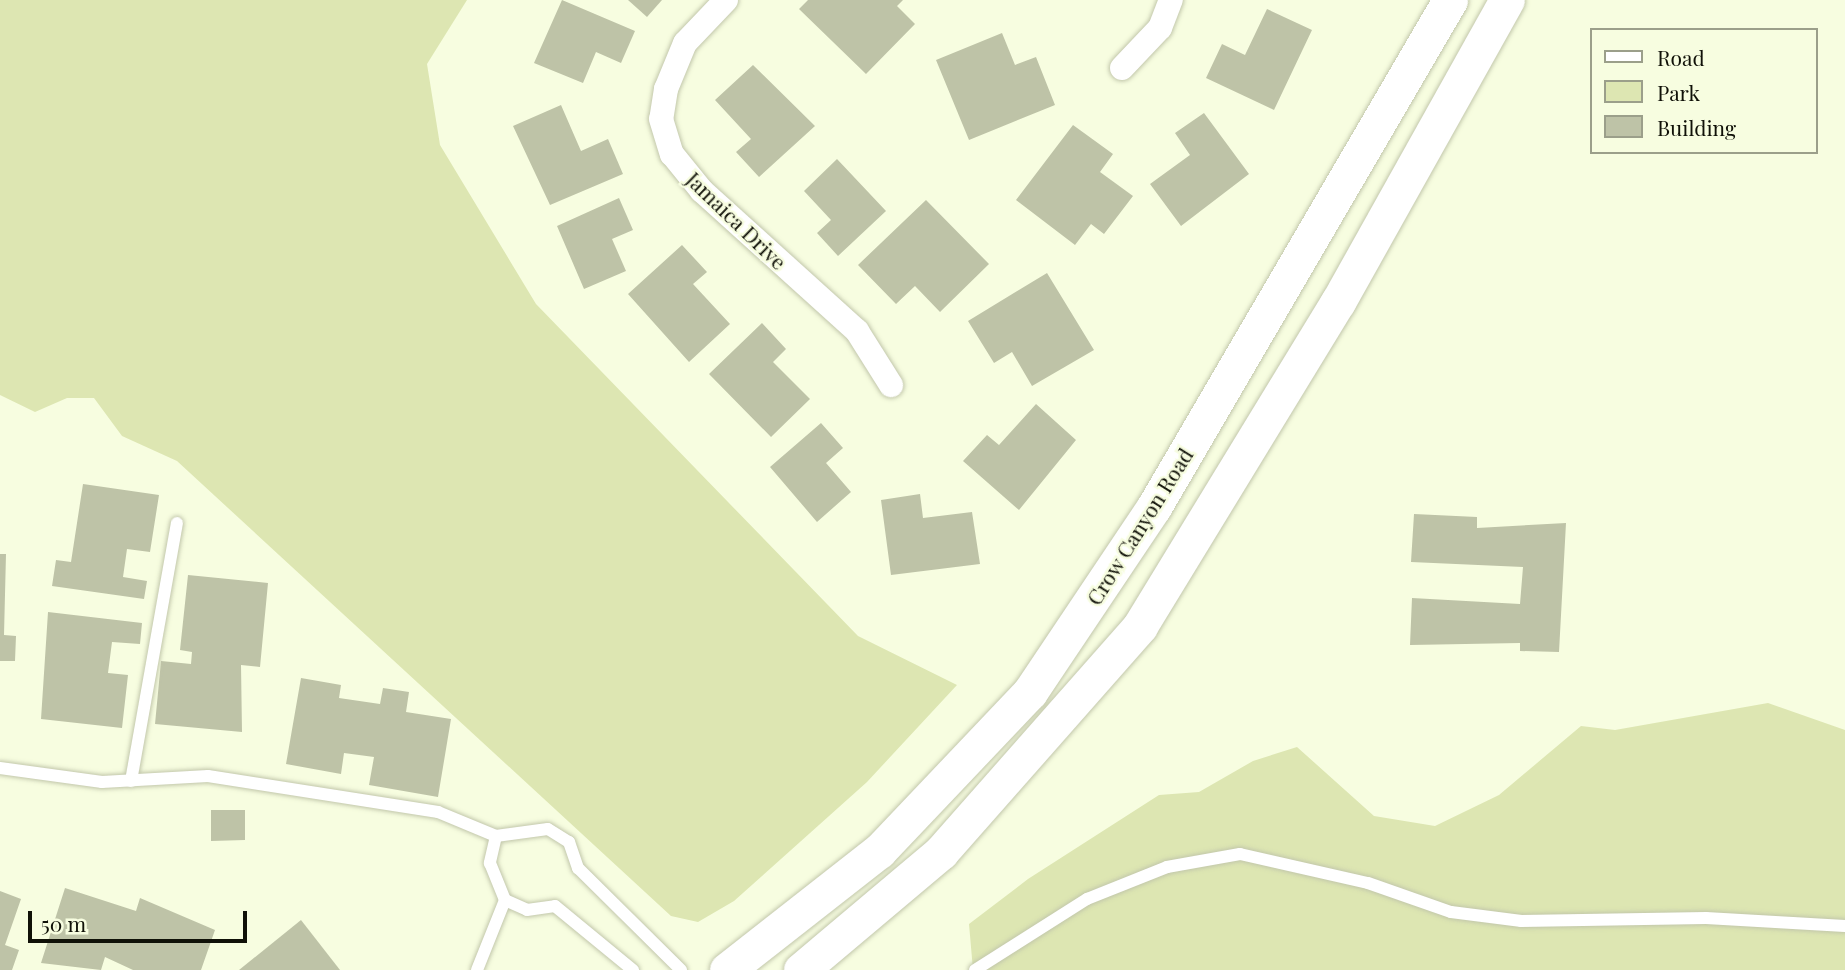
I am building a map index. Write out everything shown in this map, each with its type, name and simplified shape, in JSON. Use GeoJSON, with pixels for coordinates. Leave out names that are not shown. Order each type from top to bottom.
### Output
{"type":"FeatureCollection","features":[{"type":"Feature","properties":{"kind":"main road","name":"Crow Canyon Road"},"geometry":{"type":"LineString","coordinates":[[727,970],[879,851],[1030,692],[1154,507],[1450,0]]}},
{"type":"Feature","properties":{"kind":"main road"},"geometry":{"type":"LineString","coordinates":[[801,970],[941,852],[1140,626],[1338,302],[1507,0]]}},
{"type":"Feature","properties":{"kind":"street","name":"Jamaica Drive"},"geometry":{"type":"LineString","coordinates":[[726,0],[685,43],[666,89],[661,119],[672,155],[702,191],[857,331],[891,385]]}},
{"type":"Feature","properties":{"kind":"street"},"geometry":{"type":"LineString","coordinates":[[1122,68],[1160,28],[1171,0]]}},
{"type":"Feature","properties":{"kind":"lane"},"geometry":{"type":"LineString","coordinates":[[131,781],[177,523]]}},
{"type":"Feature","properties":{"kind":"lane"},"geometry":{"type":"LineString","coordinates":[[0,768],[131,781],[208,776],[326,790],[438,812],[496,836],[540,827],[564,837],[578,868],[681,970]]}},
{"type":"Feature","properties":{"kind":"lane"},"geometry":{"type":"LineString","coordinates":[[496,836],[490,863],[505,900],[527,910],[555,906],[633,970]]}},
{"type":"Feature","properties":{"kind":"lane"},"geometry":{"type":"LineString","coordinates":[[975,970],[1087,899],[1167,867],[1240,854],[1368,883],[1451,912],[1521,921],[1706,918],[1845,926]]}},
{"type":"Feature","properties":{"kind":"lane"},"geometry":{"type":"LineString","coordinates":[[477,970],[505,900]]}},
{"type":"Feature","properties":{"kind":"green space"},"geometry":{"type":"Polygon","coordinates":[[[0,0],[467,0],[427,64],[440,145],[536,304],[858,636],[957,685],[867,782],[734,901],[698,922],[671,916],[177,461],[122,436],[94,398],[67,398],[35,412],[0,395],[0,0]]]}},
{"type":"Feature","properties":{"kind":"green space"},"geometry":{"type":"Polygon","coordinates":[[[1768,703],[1845,730],[1845,970],[973,970],[969,924],[1028,879],[1159,795],[1199,792],[1253,761],[1297,747],[1374,816],[1435,826],[1499,795],[1581,726],[1615,730],[1768,703]]]}},
{"type":"Feature","properties":{"kind":"building"},"geometry":{"type":"Polygon","coordinates":[[[562,0],[635,31],[621,63],[596,52],[583,83],[534,63],[562,0]]]}},
{"type":"Feature","properties":{"kind":"building"},"geometry":{"type":"Polygon","coordinates":[[[628,0],[662,0],[647,17],[628,0]]]}},
{"type":"Feature","properties":{"kind":"building"},"geometry":{"type":"Polygon","coordinates":[[[808,0],[903,0],[897,6],[915,24],[866,74],[799,9],[808,0]]]}},
{"type":"Feature","properties":{"kind":"building"},"geometry":{"type":"Polygon","coordinates":[[[1267,9],[1312,30],[1274,110],[1206,78],[1222,44],[1245,55],[1267,9]]]}},
{"type":"Feature","properties":{"kind":"building"},"geometry":{"type":"Polygon","coordinates":[[[1002,33],[1015,65],[1036,57],[1055,105],[969,140],[936,60],[1002,33]]]}},
{"type":"Feature","properties":{"kind":"building"},"geometry":{"type":"Polygon","coordinates":[[[753,65],[815,126],[759,177],[736,152],[751,139],[715,100],[753,65]]]}},
{"type":"Feature","properties":{"kind":"building"},"geometry":{"type":"Polygon","coordinates":[[[561,105],[581,151],[608,139],[623,174],[550,205],[513,126],[561,105]]]}},
{"type":"Feature","properties":{"kind":"building"},"geometry":{"type":"Polygon","coordinates":[[[1204,113],[1249,174],[1181,226],[1150,184],[1190,155],[1175,133],[1204,113]]]}},
{"type":"Feature","properties":{"kind":"building"},"geometry":{"type":"Polygon","coordinates":[[[1073,125],[1113,154],[1100,172],[1133,196],[1104,234],[1091,224],[1075,245],[1016,200],[1073,125]]]}},
{"type":"Feature","properties":{"kind":"building"},"geometry":{"type":"Polygon","coordinates":[[[837,159],[886,211],[838,256],[817,233],[831,220],[804,191],[837,159]]]}},
{"type":"Feature","properties":{"kind":"building"},"geometry":{"type":"Polygon","coordinates":[[[619,198],[633,230],[612,239],[626,271],[584,289],[557,226],[619,198]]]}},
{"type":"Feature","properties":{"kind":"building"},"geometry":{"type":"Polygon","coordinates":[[[926,200],[989,264],[940,312],[915,286],[896,304],[858,265],[926,200]]]}},
{"type":"Feature","properties":{"kind":"building"},"geometry":{"type":"Polygon","coordinates":[[[682,245],[707,272],[693,284],[730,324],[689,362],[628,294],[682,245]]]}},
{"type":"Feature","properties":{"kind":"building"},"geometry":{"type":"Polygon","coordinates":[[[1047,273],[1094,350],[1032,386],[1012,352],[994,363],[968,321],[1047,273]]]}},
{"type":"Feature","properties":{"kind":"building"},"geometry":{"type":"Polygon","coordinates":[[[762,323],[786,349],[773,362],[810,399],[771,437],[709,374],[762,323]]]}},
{"type":"Feature","properties":{"kind":"building"},"geometry":{"type":"Polygon","coordinates":[[[1036,404],[1076,440],[1019,510],[963,461],[987,435],[999,445],[1036,404]]]}},
{"type":"Feature","properties":{"kind":"building"},"geometry":{"type":"Polygon","coordinates":[[[821,423],[843,448],[826,463],[851,492],[817,522],[770,467],[821,423]]]}},
{"type":"Feature","properties":{"kind":"building"},"geometry":{"type":"Polygon","coordinates":[[[83,484],[159,495],[150,552],[127,549],[123,577],[147,581],[144,599],[52,586],[56,560],[71,562],[83,484]]]}},
{"type":"Feature","properties":{"kind":"building"},"geometry":{"type":"Polygon","coordinates":[[[920,494],[923,518],[972,512],[980,564],[891,575],[881,500],[920,494]]]}},
{"type":"Feature","properties":{"kind":"building"},"geometry":{"type":"Polygon","coordinates":[[[1414,514],[1477,517],[1477,528],[1566,523],[1559,652],[1520,651],[1520,643],[1410,645],[1412,598],[1520,604],[1523,567],[1411,562],[1414,514]]]}},
{"type":"Feature","properties":{"kind":"building"},"geometry":{"type":"Polygon","coordinates":[[[0,554],[6,554],[4,635],[16,636],[15,661],[0,661],[0,554]]]}},
{"type":"Feature","properties":{"kind":"building"},"geometry":{"type":"Polygon","coordinates":[[[188,575],[268,583],[260,667],[241,665],[242,732],[155,724],[161,661],[191,664],[192,652],[180,650],[188,575]]]}},
{"type":"Feature","properties":{"kind":"building"},"geometry":{"type":"Polygon","coordinates":[[[48,612],[142,623],[140,644],[112,642],[108,673],[128,675],[122,728],[41,719],[48,612]]]}},
{"type":"Feature","properties":{"kind":"building"},"geometry":{"type":"Polygon","coordinates":[[[301,678],[341,685],[339,698],[380,704],[383,688],[409,692],[406,712],[451,719],[438,797],[369,785],[374,757],[344,753],[341,774],[286,764],[301,678]]]}},
{"type":"Feature","properties":{"kind":"building"},"geometry":{"type":"Polygon","coordinates":[[[211,810],[245,810],[245,840],[211,841],[211,810]]]}},
{"type":"Feature","properties":{"kind":"building"},"geometry":{"type":"Polygon","coordinates":[[[65,888],[136,911],[140,898],[215,930],[201,970],[133,970],[105,957],[101,970],[41,963],[65,888]]]}},
{"type":"Feature","properties":{"kind":"building"},"geometry":{"type":"Polygon","coordinates":[[[0,891],[21,899],[5,945],[19,950],[12,970],[0,970],[0,891]]]}},
{"type":"Feature","properties":{"kind":"building"},"geometry":{"type":"Polygon","coordinates":[[[301,920],[340,970],[239,970],[301,920]]]}}]}
